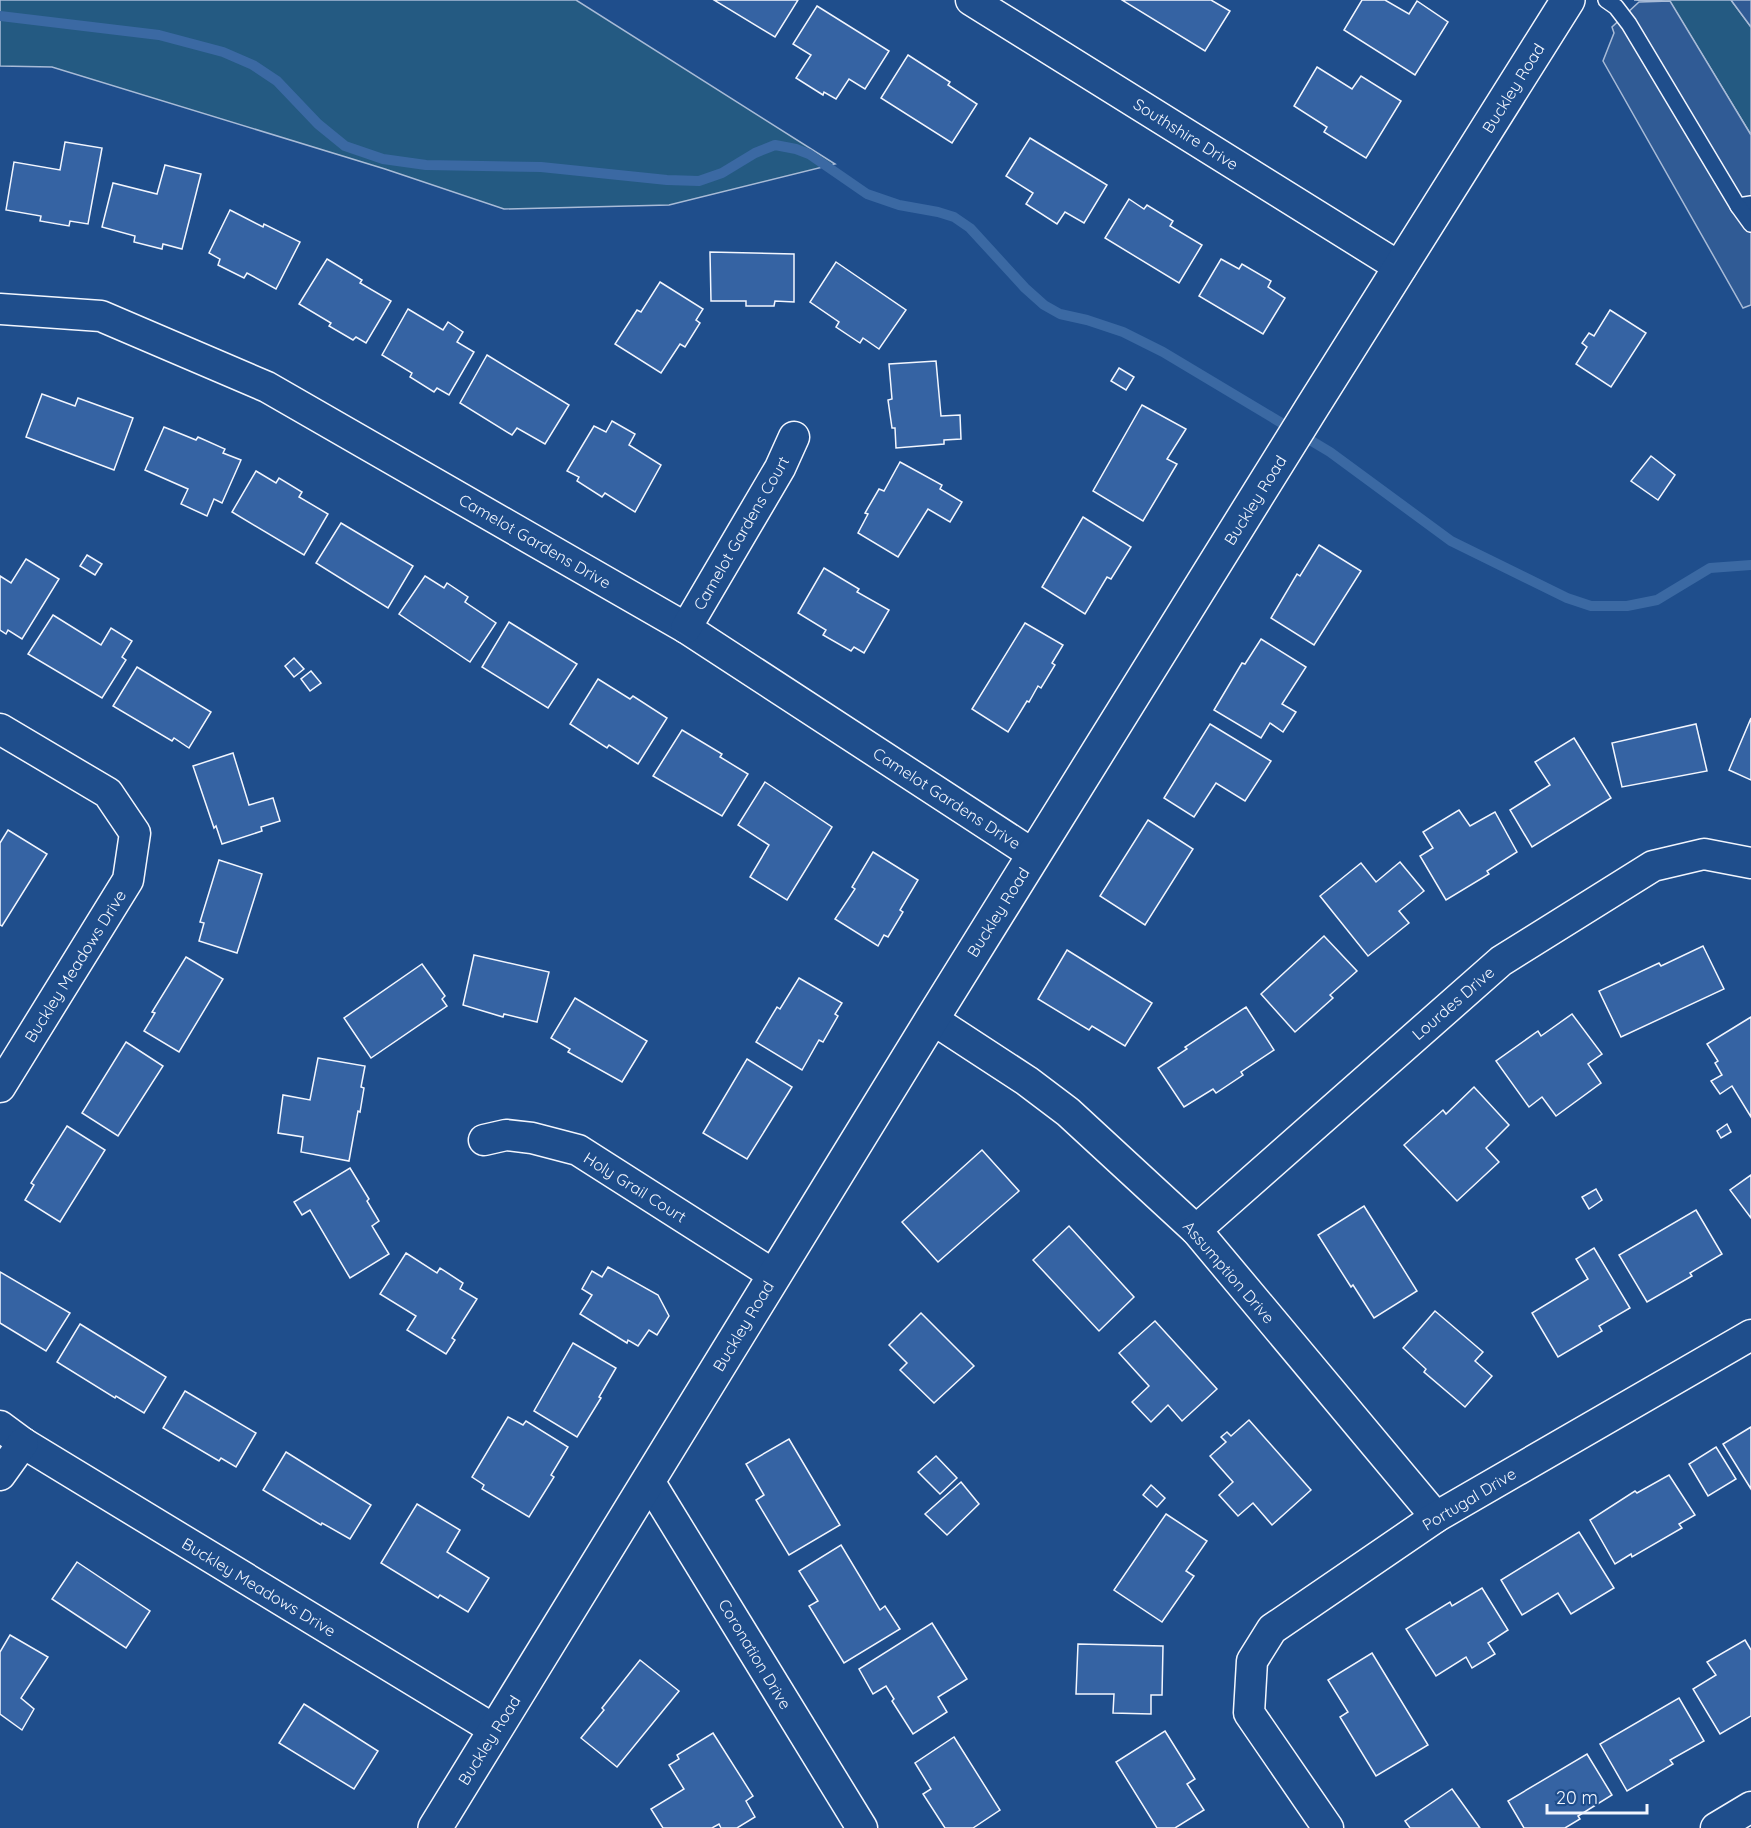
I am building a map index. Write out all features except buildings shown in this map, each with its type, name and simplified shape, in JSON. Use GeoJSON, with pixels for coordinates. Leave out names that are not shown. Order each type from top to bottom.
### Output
{"type":"FeatureCollection","features":[{"type":"Feature","properties":{"kind":"street","name":"Southshire Drive"},"geometry":{"type":"LineString","coordinates":[[971,0],[1401,268]]}},
{"type":"Feature","properties":{"kind":"street","name":"Buckley Road"},"geometry":{"type":"LineString","coordinates":[[435,1828],[932,1019],[1568,0]]}},
{"type":"Feature","properties":{"kind":"street","name":"Camelot Gardens Drive"},"geometry":{"type":"LineString","coordinates":[[0,309],[101,316],[267,387],[686,628],[1034,855]]}},
{"type":"Feature","properties":{"kind":"street","name":"Camelot Gardens Court"},"geometry":{"type":"LineString","coordinates":[[686,628],[780,468],[794,437]]}},
{"type":"Feature","properties":{"kind":"street","name":"Buckley Meadows Drive"},"geometry":{"type":"LineString","coordinates":[[0,729],[108,793],[135,833],[128,880],[0,1087]]}},
{"type":"Feature","properties":{"kind":"street","name":"Lourdes Drive"},"geometry":{"type":"LineString","coordinates":[[1196,1230],[1501,961],[1653,866],[1704,854],[1751,862]]}},
{"type":"Feature","properties":{"kind":"street","name":"Assumption Drive"},"geometry":{"type":"LineString","coordinates":[[932,1019],[1027,1081],[1068,1112],[1196,1230],[1436,1517]]}},
{"type":"Feature","properties":{"kind":"street","name":"Holy Grail Court"},"geometry":{"type":"LineString","coordinates":[[484,1140],[506,1136],[532,1138],[578,1150],[774,1275]]}},
{"type":"Feature","properties":{"kind":"street","name":"Portugal Drive"},"geometry":{"type":"LineString","coordinates":[[1328,1828],[1249,1713],[1252,1661],[1272,1629],[1436,1517],[1751,1335]]}},
{"type":"Feature","properties":{"kind":"street","name":"Buckley Meadows Drive"},"geometry":{"type":"LineString","coordinates":[[0,1475],[11,1435],[495,1730]]}},
{"type":"Feature","properties":{"kind":"street","name":"Coronation Drive"},"geometry":{"type":"LineString","coordinates":[[649,1481],[862,1828]]}},
{"type":"Feature","properties":{"kind":"street"},"geometry":{"type":"LineString","coordinates":[[1716,1828],[1751,1807]]}},
{"type":"Feature","properties":{"kind":"lane"},"geometry":{"type":"LineString","coordinates":[[1606,0],[1616,7],[1629,24],[1744,205],[1751,224]]}},
{"type":"Feature","properties":{"kind":"shaded area"},"geometry":{"type":"Polygon","coordinates":[[[0,0],[576,0],[835,164],[669,205],[504,209],[385,169],[52,67],[0,66],[0,0]]]}},
{"type":"Feature","properties":{"kind":"shaded area"},"geometry":{"type":"Polygon","coordinates":[[[1634,0],[1731,0],[1751,27],[1751,135],[1670,2],[1634,0]]]}},
{"type":"Feature","properties":{"kind":"shaded area"},"geometry":{"type":"Polygon","coordinates":[[[1731,0],[1751,0],[1751,27],[1731,0]]]}},
{"type":"Feature","properties":{"kind":"shaded area"},"geometry":{"type":"Polygon","coordinates":[[[1670,1],[1751,135],[1751,305],[1743,308],[1603,61],[1614,33],[1612,27],[1639,2],[1670,1]]]}},
{"type":"Feature","properties":{"kind":"waterway"},"geometry":{"type":"LineString","coordinates":[[0,16],[159,35],[223,52],[253,65],[277,81],[318,124],[345,146],[383,159],[426,165],[541,167],[667,180],[699,181],[722,173],[755,153],[775,145],[796,149],[809,154],[867,194],[899,205],[954,217],[970,228],[1025,288],[1044,305],[1060,314],[1123,332],[1163,352],[1330,452],[1451,541],[1567,598],[1591,606],[1627,606],[1657,600],[1710,568],[1751,565]]}}]}
